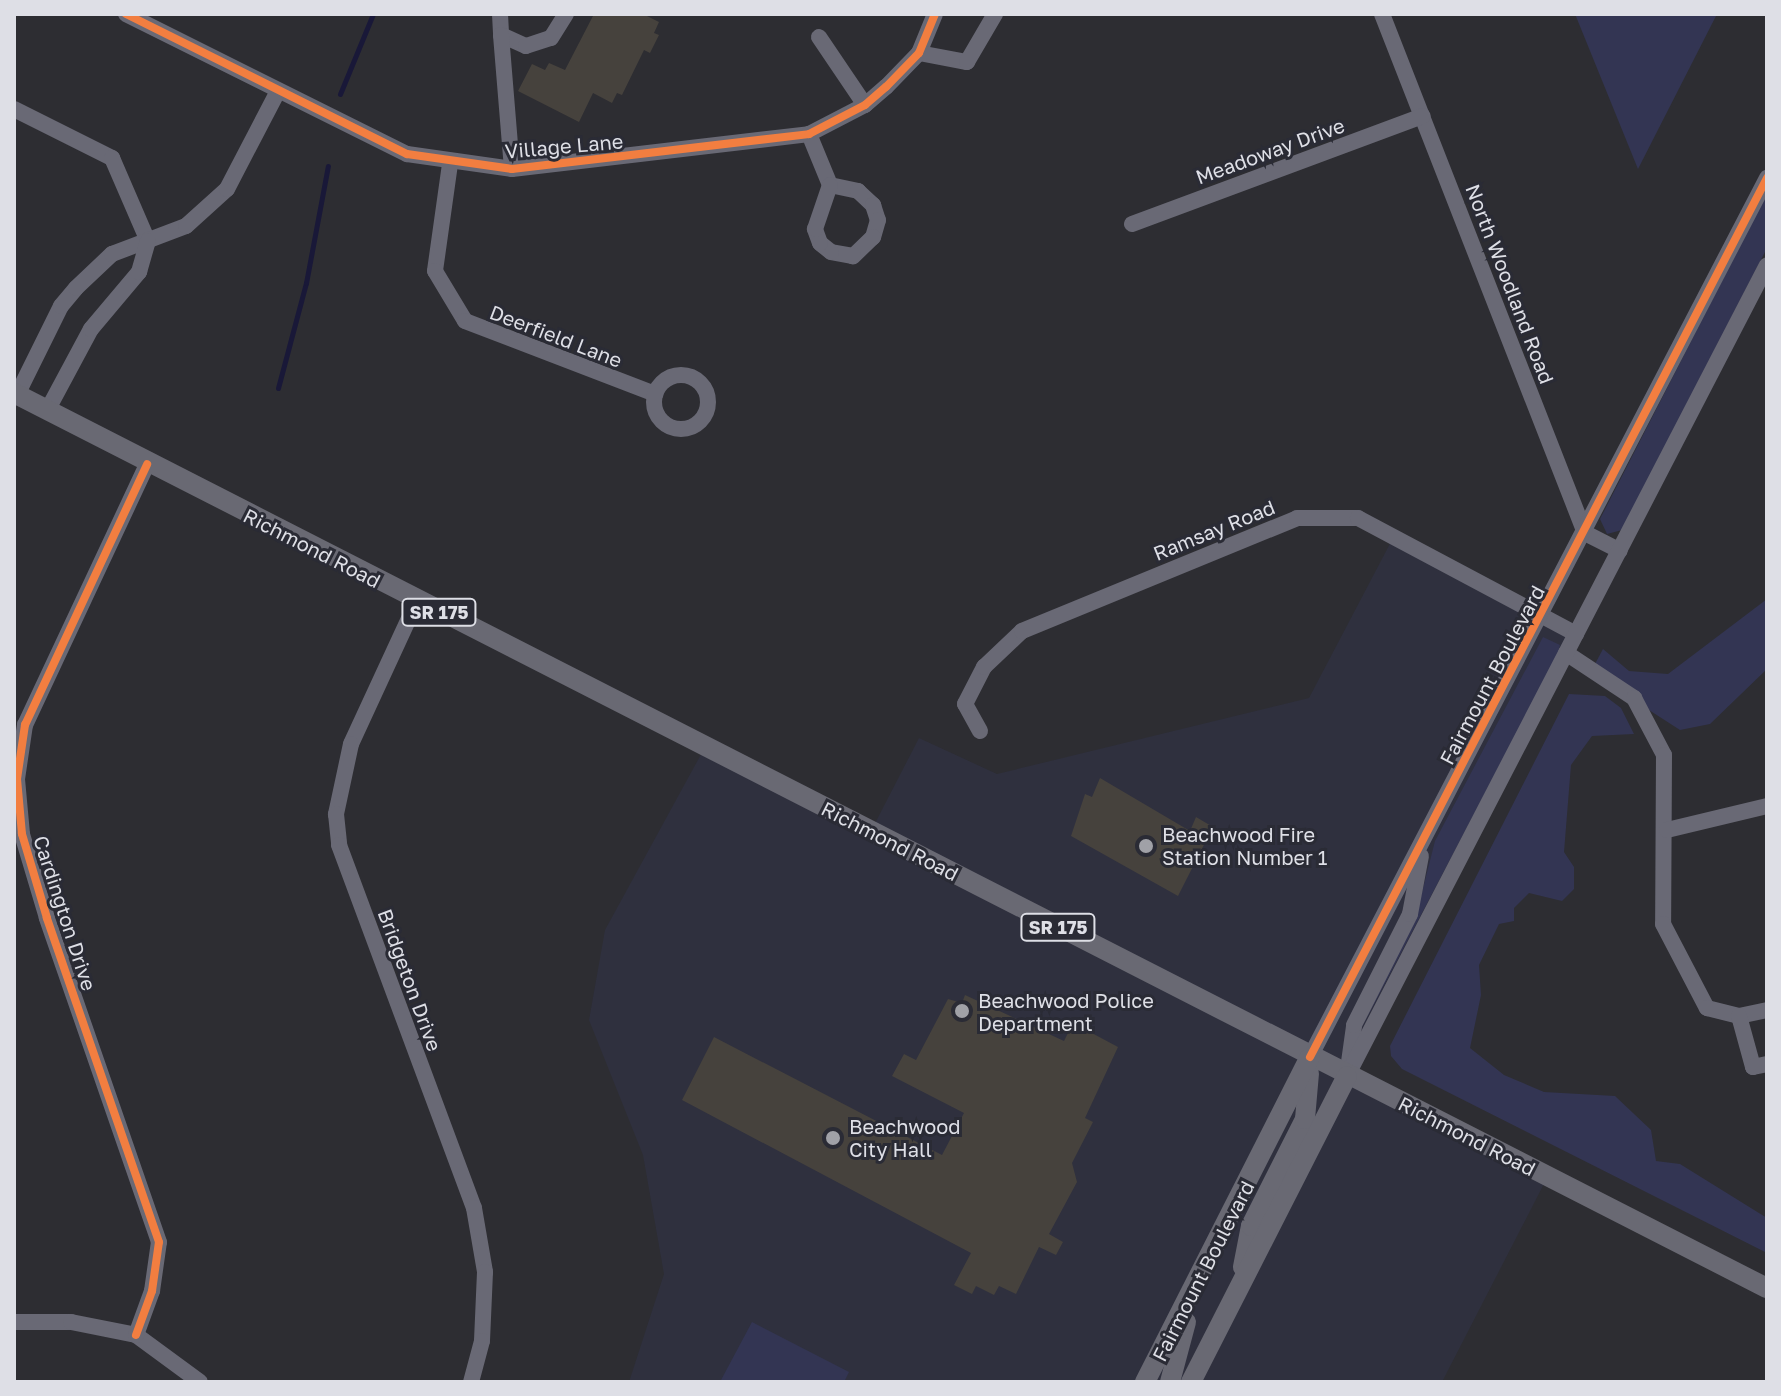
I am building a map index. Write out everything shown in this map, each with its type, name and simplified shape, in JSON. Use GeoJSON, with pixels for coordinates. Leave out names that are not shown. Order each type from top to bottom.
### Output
{"type":"FeatureCollection","features":[{"type":"Feature","properties":{"kind":"main road","name":"Richmond Road"},"geometry":{"type":"LineString","coordinates":[[16,394],[147,464],[1767,1288]]}},
{"type":"Feature","properties":{"kind":"main road","name":"Fairmount Boulevard"},"geometry":{"type":"LineString","coordinates":[[1145,1382],[1310,1057]]}},
{"type":"Feature","properties":{"kind":"main road"},"geometry":{"type":"LineString","coordinates":[[1238,1291],[1251,1226],[1305,1119],[1310,1057]]}},
{"type":"Feature","properties":{"kind":"main road","name":"Fairmount Boulevard"},"geometry":{"type":"LineString","coordinates":[[1191,1382],[1347,1076]]}},
{"type":"Feature","properties":{"kind":"main road"},"geometry":{"type":"LineString","coordinates":[[1170,1382],[1195,1287]]}},
{"type":"Feature","properties":{"kind":"street"},"geometry":{"type":"LineString","coordinates":[[500,14],[512,169]]}},
{"type":"Feature","properties":{"kind":"street"},"geometry":{"type":"LineString","coordinates":[[501,35],[526,46],[551,38],[566,14]]}},
{"type":"Feature","properties":{"kind":"street","name":"Village Lane"},"geometry":{"type":"LineString","coordinates":[[135,16],[277,93],[407,154],[450,164],[512,169],[809,134],[865,105],[919,53],[935,14]]}},
{"type":"Feature","properties":{"kind":"street"},"geometry":{"type":"LineString","coordinates":[[919,53],[967,62],[995,14]]}},
{"type":"Feature","properties":{"kind":"street","name":"North Woodland Road"},"geometry":{"type":"LineString","coordinates":[[1382,14],[1585,533]]}},
{"type":"Feature","properties":{"kind":"street"},"geometry":{"type":"LineString","coordinates":[[819,37],[865,105]]}},
{"type":"Feature","properties":{"kind":"street"},"geometry":{"type":"LineString","coordinates":[[16,394],[61,306],[76,288],[112,254],[186,226],[227,189],[277,93]]}},
{"type":"Feature","properties":{"kind":"street"},"geometry":{"type":"LineString","coordinates":[[14,109],[112,158],[148,241],[139,272],[91,329],[47,411]]}},
{"type":"Feature","properties":{"kind":"street","name":"Meadoway Drive"},"geometry":{"type":"LineString","coordinates":[[1132,224],[1423,116]]}},
{"type":"Feature","properties":{"kind":"street"},"geometry":{"type":"LineString","coordinates":[[809,134],[830,185],[818,209],[815,229],[820,243],[831,252],[853,256],[873,237],[878,220],[873,205],[858,191],[830,185]]}},
{"type":"Feature","properties":{"kind":"street","name":"Deerfield Lane"},"geometry":{"type":"LineString","coordinates":[[450,164],[435,271],[465,321],[655,394]]}},
{"type":"Feature","properties":{"kind":"street","name":"Fairmount Boulevard"},"geometry":{"type":"LineString","coordinates":[[1310,1057],[1767,178]]}},
{"type":"Feature","properties":{"kind":"street","name":"Fairmount Boulevard"},"geometry":{"type":"LineString","coordinates":[[1347,1076],[1767,265]]}},
{"type":"Feature","properties":{"kind":"street","name":"Cardington Drive"},"geometry":{"type":"LineString","coordinates":[[136,1335],[152,1291],[159,1242],[38,890],[22,834],[17,779],[25,725],[147,464]]}},
{"type":"Feature","properties":{"kind":"street","name":"Ramsay Road"},"geometry":{"type":"LineString","coordinates":[[980,731],[965,704],[984,667],[1022,631],[1297,518],[1358,518],[1576,634]]}},
{"type":"Feature","properties":{"kind":"street"},"geometry":{"type":"LineString","coordinates":[[1585,533],[1620,551]]}},
{"type":"Feature","properties":{"kind":"street","name":"Bridgeton Drive"},"geometry":{"type":"LineString","coordinates":[[417,601],[351,744],[336,814],[339,845],[474,1208],[485,1272],[482,1341],[471,1382]]}},
{"type":"Feature","properties":{"kind":"street"},"geometry":{"type":"LineString","coordinates":[[1566,653],[1634,698],[1664,755],[1667,830],[1663,924],[1707,1008],[1739,1016],[1767,1010]]}},
{"type":"Feature","properties":{"kind":"street"},"geometry":{"type":"LineString","coordinates":[[1667,830],[1767,806]]}},
{"type":"Feature","properties":{"kind":"street"},"geometry":{"type":"LineString","coordinates":[[1347,1076],[1354,1025],[1410,914],[1425,839]]}},
{"type":"Feature","properties":{"kind":"street"},"geometry":{"type":"LineString","coordinates":[[1739,1016],[1753,1067],[1767,1064]]}},
{"type":"Feature","properties":{"kind":"street"},"geometry":{"type":"LineString","coordinates":[[14,1322],[71,1322],[136,1335],[200,1382]]}},
{"type":"Feature","properties":{"kind":"shaded area"},"geometry":{"type":"Polygon","coordinates":[[[1575,14],[1717,14],[1638,169],[1575,14]]]}},
{"type":"Feature","properties":{"kind":"shaded area"},"geometry":{"type":"Polygon","coordinates":[[[1767,193],[1767,248],[1622,530],[1607,534],[1600,519],[1767,193]]]}},
{"type":"Feature","properties":{"kind":"shaded area"},"geometry":{"type":"Polygon","coordinates":[[[1394,536],[1576,634],[1347,1075],[1548,1176],[1442,1382],[629,1382],[664,1274],[643,1155],[589,1020],[605,930],[705,747],[871,831],[919,738],[997,774],[1309,698],[1394,536]]]}},
{"type":"Feature","properties":{"kind":"shaded area"},"geometry":{"type":"Polygon","coordinates":[[[1767,599],[1767,669],[1710,724],[1680,730],[1635,701],[1595,664],[1603,649],[1629,671],[1668,674],[1767,599]]]}},
{"type":"Feature","properties":{"kind":"shaded area"},"geometry":{"type":"Polygon","coordinates":[[[1543,637],[1560,645],[1558,654],[1360,1031],[1416,916],[1435,841],[1543,637]]]}},
{"type":"Feature","properties":{"kind":"shaded area"},"geometry":{"type":"Polygon","coordinates":[[[1569,694],[1605,696],[1621,708],[1634,734],[1592,736],[1571,765],[1564,852],[1574,867],[1574,889],[1562,901],[1529,893],[1514,908],[1514,921],[1499,924],[1479,965],[1481,995],[1470,1048],[1504,1075],[1544,1092],[1615,1096],[1651,1130],[1656,1161],[1680,1164],[1767,1218],[1767,1253],[1402,1069],[1391,1056],[1390,1046],[1569,694]]]}},
{"type":"Feature","properties":{"kind":"shaded area"},"geometry":{"type":"Polygon","coordinates":[[[752,1322],[849,1372],[844,1382],[720,1382],[752,1322]]]}},
{"type":"Feature","properties":{"kind":"building"},"geometry":{"type":"Polygon","coordinates":[[[594,14],[643,14],[659,22],[654,33],[659,35],[650,53],[644,50],[622,95],[617,93],[612,103],[593,93],[579,122],[518,91],[532,64],[545,70],[549,63],[565,70],[594,14]]]}},
{"type":"Feature","properties":{"kind":"building","name":"Beachwood Fire Station Number 1"},"geometry":{"type":"Polygon","coordinates":[[[1100,778],[1190,831],[1196,817],[1213,827],[1178,896],[1071,836],[1085,794],[1092,797],[1100,778]]]}},
{"type":"Feature","properties":{"kind":"building","name":"Beachwood City Hall"},"geometry":{"type":"Polygon","coordinates":[[[965,995],[1064,1041],[1073,1023],[1118,1047],[1085,1118],[1093,1122],[1072,1163],[1077,1182],[1049,1234],[1063,1242],[1056,1255],[1039,1247],[1016,1294],[999,1286],[994,1295],[976,1286],[972,1294],[954,1285],[971,1253],[682,1100],[714,1037],[942,1155],[964,1113],[892,1076],[904,1054],[916,1060],[948,999],[962,1003],[965,995]]]}},
{"type":"Feature","properties":{"kind":"waterway"},"geometry":{"type":"LineString","coordinates":[[340,94],[373,14]]}},
{"type":"Feature","properties":{"kind":"waterway"},"geometry":{"type":"LineString","coordinates":[[278,388],[306,283],[328,166]]}},
{"type":"Feature","properties":{"kind":"cycle path"},"geometry":{"type":"LineString","coordinates":[[126,14],[407,154],[512,169],[809,134],[865,105],[886,87],[919,53],[935,14]]}},
{"type":"Feature","properties":{"kind":"cycle path"},"geometry":{"type":"LineString","coordinates":[[1310,1057],[1767,178]]}},
{"type":"Feature","properties":{"kind":"cycle path"},"geometry":{"type":"LineString","coordinates":[[136,1335],[152,1291],[159,1242],[47,918],[22,834],[17,779],[25,725],[147,464]]}},
{"type":"Feature","properties":{"kind":"place","name":"Beachwood Fire Station Number 1"},"geometry":{"type":"Point","coordinates":[1146,846]}},
{"type":"Feature","properties":{"kind":"place","name":"Beachwood Police Department"},"geometry":{"type":"Point","coordinates":[962,1011]}},
{"type":"Feature","properties":{"kind":"place","name":"Beachwood City Hall"},"geometry":{"type":"Point","coordinates":[833,1138]}}]}
